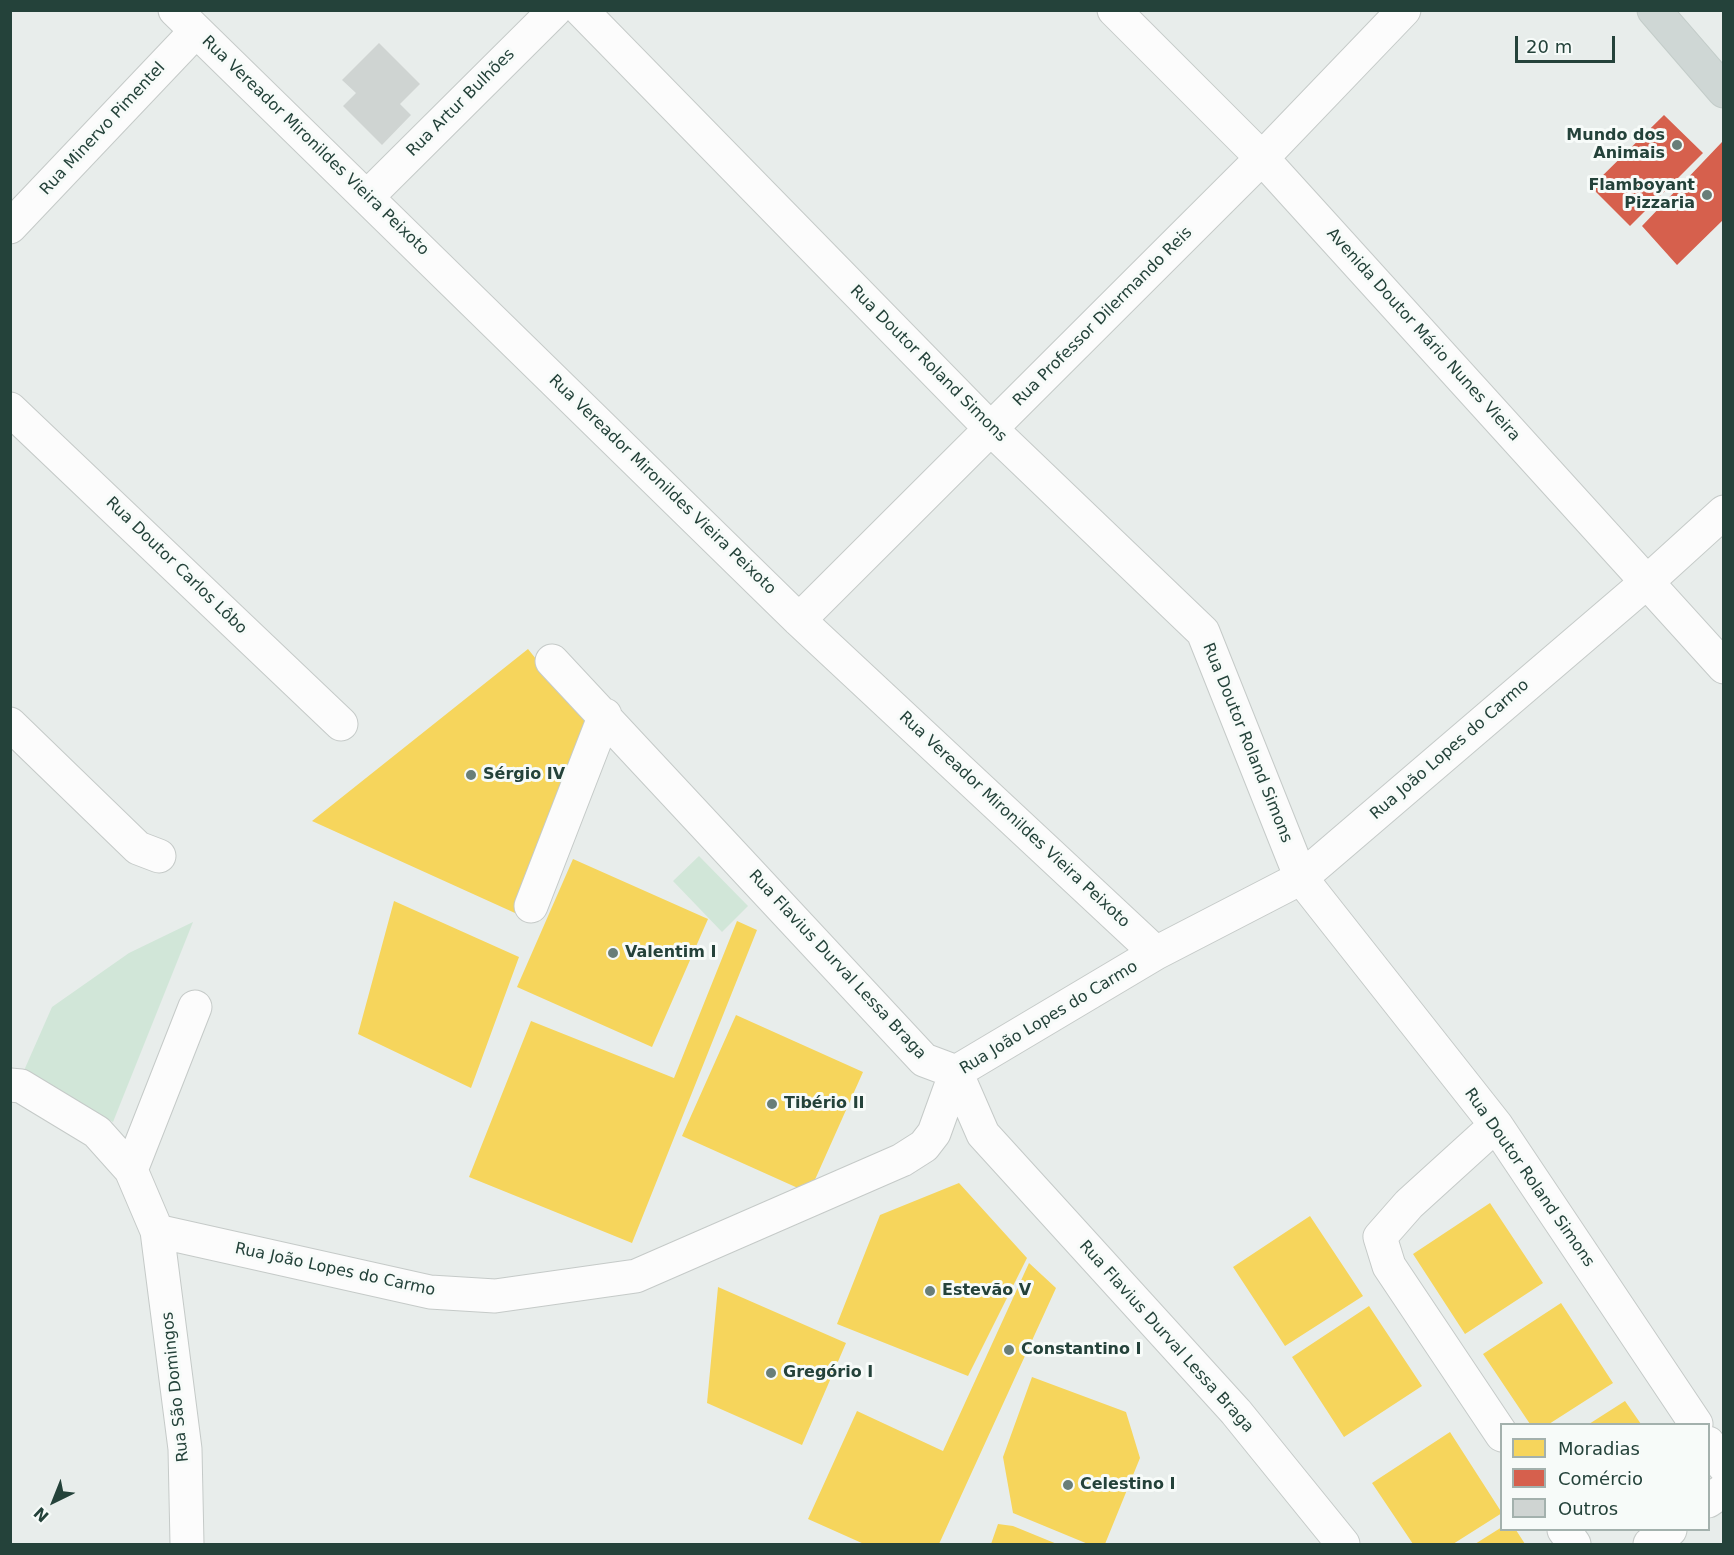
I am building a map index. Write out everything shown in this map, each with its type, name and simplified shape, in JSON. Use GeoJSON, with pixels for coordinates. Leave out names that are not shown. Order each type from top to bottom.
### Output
{"type":"FeatureCollection","features":[{"type":"Feature","properties":{"kind":"main road"},"geometry":{"type":"LineString","coordinates":[[1654,10],[1724,91]]}},
{"type":"Feature","properties":{"kind":"street","name":"Rua Artur Bulhões"},"geometry":{"type":"LineString","coordinates":[[368,196],[555,10]]}},
{"type":"Feature","properties":{"kind":"street","name":"Rua Doutor Roland Simons"},"geometry":{"type":"LineString","coordinates":[[581,10],[991,429],[1203,632],[1300,878],[1496,1125],[1695,1423]]}},
{"type":"Feature","properties":{"kind":"street","name":"Avenida Doutor Mário Nunes Vieira"},"geometry":{"type":"LineString","coordinates":[[1114,10],[1262,158],[1724,667]]}},
{"type":"Feature","properties":{"kind":"street","name":"Rua Professor Dilermando Reis"},"geometry":{"type":"LineString","coordinates":[[799,620],[1262,158],[1404,10]]}},
{"type":"Feature","properties":{"kind":"street","name":"Rua Vereador Mironildes Vieira Peixoto"},"geometry":{"type":"LineString","coordinates":[[185,21],[368,196],[799,620],[1156,953]]}},
{"type":"Feature","properties":{"kind":"street","name":"Rua Minervo Pimentel"},"geometry":{"type":"LineString","coordinates":[[10,226],[185,21]]}},
{"type":"Feature","properties":{"kind":"street","name":"Rua Doutor Carlos Lôbo"},"geometry":{"type":"LineString","coordinates":[[10,409],[341,723]]}},
{"type":"Feature","properties":{"kind":"street","name":"Rua João Lopes do Carmo"},"geometry":{"type":"LineString","coordinates":[[157,1231],[430,1292],[495,1296],[636,1276],[902,1160],[924,1146],[934,1132],[956,1072],[1156,953],[1300,878],[1648,581],[1724,512]]}},
{"type":"Feature","properties":{"kind":"street","name":"Rua Flavius Durval Lessa Braga"},"geometry":{"type":"LineString","coordinates":[[552,661],[605,715],[924,1060],[956,1072],[983,1134],[1236,1412],[1343,1545]]}},
{"type":"Feature","properties":{"kind":"street"},"geometry":{"type":"LineString","coordinates":[[531,906],[605,715]]}},
{"type":"Feature","properties":{"kind":"street"},"geometry":{"type":"LineString","coordinates":[[10,724],[138,848],[159,856]]}},
{"type":"Feature","properties":{"kind":"street"},"geometry":{"type":"LineString","coordinates":[[131,1170],[195,1007]]}},
{"type":"Feature","properties":{"kind":"street","name":"Rua São Domingos"},"geometry":{"type":"LineString","coordinates":[[10,1085],[21,1086],[97,1132],[131,1170],[157,1231],[185,1449],[187,1545]]}},
{"type":"Feature","properties":{"kind":"street"},"geometry":{"type":"LineString","coordinates":[[1496,1125],[1409,1204],[1380,1237],[1389,1266],[1500,1432]]}},
{"type":"Feature","properties":{"kind":"street"},"geometry":{"type":"LineString","coordinates":[[1710,1446],[1724,1466]]}},
{"type":"Feature","properties":{"kind":"street"},"geometry":{"type":"LineString","coordinates":[[1710,1500],[1724,1490]]}},
{"type":"Feature","properties":{"kind":"street"},"geometry":{"type":"LineString","coordinates":[[1565,1531],[1574,1545]]}},
{"type":"Feature","properties":{"kind":"street"},"geometry":{"type":"LineString","coordinates":[[1650,1545],[1669,1531]]}},
{"type":"Feature","properties":{"kind":"green space"},"geometry":{"type":"Polygon","coordinates":[[[699,856],[748,906],[722,932],[673,881],[699,856]]]}},
{"type":"Feature","properties":{"kind":"green space"},"geometry":{"type":"Polygon","coordinates":[[[193,922],[113,1122],[22,1075],[52,1007],[129,953],[193,922]]]}},
{"type":"Feature","properties":{"kind":"building: Moradias","name":"Sérgio IV"},"geometry":{"type":"Polygon","coordinates":[[[528,649],[592,729],[515,913],[312,821],[528,649]]]}},
{"type":"Feature","properties":{"kind":"building: Moradias","name":"Valentim I"},"geometry":{"type":"Polygon","coordinates":[[[573,859],[708,919],[652,1047],[517,987],[573,859]]]}},
{"type":"Feature","properties":{"kind":"building: Moradias"},"geometry":{"type":"Polygon","coordinates":[[[394,901],[519,957],[471,1088],[358,1034],[394,901]]]}},
{"type":"Feature","properties":{"kind":"building: Moradias"},"geometry":{"type":"Polygon","coordinates":[[[737,921],[757,930],[632,1243],[469,1177],[531,1021],[674,1078],[737,921]]]}},
{"type":"Feature","properties":{"kind":"building: Moradias","name":"Tibério II"},"geometry":{"type":"Polygon","coordinates":[[[736,1015],[863,1072],[809,1193],[682,1136],[736,1015]]]}},
{"type":"Feature","properties":{"kind":"building: Moradias","name":"Estevão V"},"geometry":{"type":"Polygon","coordinates":[[[959,1183],[1027,1258],[968,1376],[837,1324],[880,1215],[959,1183]]]}},
{"type":"Feature","properties":{"kind":"building: Moradias"},"geometry":{"type":"Polygon","coordinates":[[[1490,1203],[1543,1283],[1465,1334],[1413,1254],[1490,1203]]]}},
{"type":"Feature","properties":{"kind":"building: Moradias"},"geometry":{"type":"Polygon","coordinates":[[[1310,1216],[1363,1296],[1285,1346],[1233,1267],[1310,1216]]]}},
{"type":"Feature","properties":{"kind":"building: Moradias","name":"Constantino I"},"geometry":{"type":"Polygon","coordinates":[[[1029,1263],[1056,1288],[939,1544],[864,1544],[808,1519],[857,1411],[943,1451],[1029,1263]]]}},
{"type":"Feature","properties":{"kind":"building: Moradias","name":"Gregório I"},"geometry":{"type":"Polygon","coordinates":[[[718,1287],[846,1343],[802,1445],[707,1403],[718,1287]]]}},
{"type":"Feature","properties":{"kind":"building: Moradias"},"geometry":{"type":"Polygon","coordinates":[[[1561,1303],[1613,1383],[1551,1423],[1529,1423],[1483,1354],[1561,1303]]]}},
{"type":"Feature","properties":{"kind":"building: Moradias"},"geometry":{"type":"Polygon","coordinates":[[[1369,1306],[1422,1386],[1344,1437],[1292,1357],[1369,1306]]]}},
{"type":"Feature","properties":{"kind":"building: Moradias","name":"Celestino I"},"geometry":{"type":"Polygon","coordinates":[[[1032,1377],[1126,1412],[1140,1458],[1105,1544],[1088,1544],[1013,1513],[1003,1457],[1032,1377]]]}},
{"type":"Feature","properties":{"kind":"building: Moradias"},"geometry":{"type":"Polygon","coordinates":[[[1625,1401],[1640,1423],[1591,1423],[1625,1401]]]}},
{"type":"Feature","properties":{"kind":"building: Moradias"},"geometry":{"type":"Polygon","coordinates":[[[1450,1432],[1500,1510],[1500,1514],[1453,1544],[1413,1544],[1372,1483],[1450,1432]]]}},
{"type":"Feature","properties":{"kind":"building: Moradias"},"geometry":{"type":"Polygon","coordinates":[[[998,1524],[1013,1526],[1057,1544],[991,1544],[998,1524]]]}},
{"type":"Feature","properties":{"kind":"building: Moradias"},"geometry":{"type":"Polygon","coordinates":[[[1500,1528],[1500,1531],[1517,1531],[1525,1544],[1475,1544],[1500,1528]]]}},
{"type":"Feature","properties":{"kind":"building: Comércio"},"geometry":{"type":"Polygon","coordinates":[[[1664,115],[1703,153],[1630,226],[1591,187],[1664,115]]]}},
{"type":"Feature","properties":{"kind":"building: Comércio"},"geometry":{"type":"Polygon","coordinates":[[[1722,142],[1724,219],[1677,265],[1642,226],[1722,142]]]}},
{"type":"Feature","properties":{"kind":"building: Outros"},"geometry":{"type":"Polygon","coordinates":[[[379,43],[420,84],[400,104],[411,115],[382,145],[343,106],[356,93],[342,80],[379,43]]]}},
{"type":"Feature","properties":{"kind":"place","name":"Mundo dos Animais"},"geometry":{"type":"Point","coordinates":[1677,145]}},
{"type":"Feature","properties":{"kind":"place","name":"Flamboyant Pizzaria"},"geometry":{"type":"Point","coordinates":[1707,195]}},
{"type":"Feature","properties":{"kind":"place","name":"Sérgio IV"},"geometry":{"type":"Point","coordinates":[471,775]}},
{"type":"Feature","properties":{"kind":"place","name":"Valentim I"},"geometry":{"type":"Point","coordinates":[613,953]}},
{"type":"Feature","properties":{"kind":"place","name":"Tibério II"},"geometry":{"type":"Point","coordinates":[772,1104]}},
{"type":"Feature","properties":{"kind":"place","name":"Estevão V"},"geometry":{"type":"Point","coordinates":[930,1291]}},
{"type":"Feature","properties":{"kind":"place","name":"Constantino I"},"geometry":{"type":"Point","coordinates":[1009,1350]}},
{"type":"Feature","properties":{"kind":"place","name":"Gregório I"},"geometry":{"type":"Point","coordinates":[771,1373]}},
{"type":"Feature","properties":{"kind":"place","name":"Celestino I"},"geometry":{"type":"Point","coordinates":[1068,1485]}}]}
